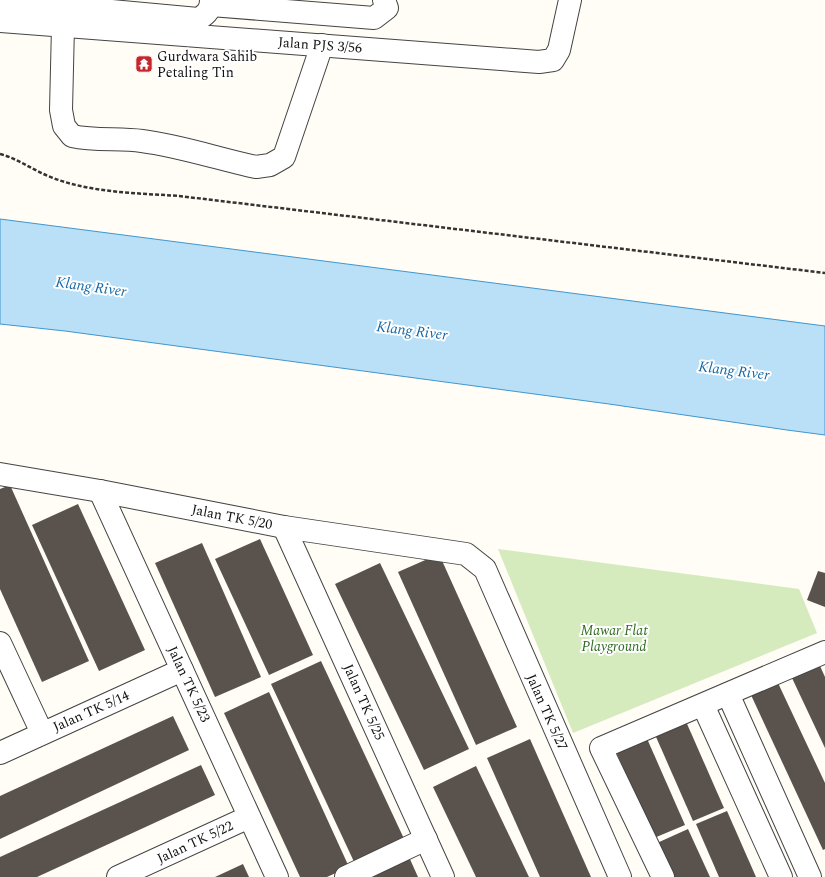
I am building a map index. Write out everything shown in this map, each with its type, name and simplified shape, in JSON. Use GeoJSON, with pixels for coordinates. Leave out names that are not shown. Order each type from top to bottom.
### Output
{"type":"FeatureCollection","features":[{"type":"Feature","properties":{"kind":"street"},"geometry":{"type":"LineString","coordinates":[[3,11],[198,19],[206,15],[211,2],[374,18],[387,8],[384,0]]}},
{"type":"Feature","properties":{"kind":"street","name":"Jalan PJS 3/56"},"geometry":{"type":"LineString","coordinates":[[3,11],[63,26],[539,62],[553,60],[559,50],[570,0]]}},
{"type":"Feature","properties":{"kind":"street"},"geometry":{"type":"LineString","coordinates":[[63,26],[61,110],[64,126],[72,136],[84,139],[141,141],[256,167],[270,165],[284,157],[322,45]]}},
{"type":"Feature","properties":{"kind":"street","name":"Jalan TK 5/20"},"geometry":{"type":"LineString","coordinates":[[0,474],[100,491],[284,527],[466,554]]}},
{"type":"Feature","properties":{"kind":"street","name":"Jalan TK 5/23"},"geometry":{"type":"LineString","coordinates":[[100,491],[277,877]]}},
{"type":"Feature","properties":{"kind":"street","name":"Jalan TK 5/25"},"geometry":{"type":"LineString","coordinates":[[284,527],[443,877]]}},
{"type":"Feature","properties":{"kind":"street","name":"Jalan TK 5/27"},"geometry":{"type":"LineString","coordinates":[[466,554],[485,569],[620,877]]}},
{"type":"Feature","properties":{"kind":"street"},"geometry":{"type":"LineString","coordinates":[[0,643],[42,733]]}},
{"type":"Feature","properties":{"kind":"street"},"geometry":{"type":"LineString","coordinates":[[663,877],[601,748],[825,652]]}},
{"type":"Feature","properties":{"kind":"street","name":"Jalan TK 5/14"},"geometry":{"type":"LineString","coordinates":[[0,752],[182,670]]}},
{"type":"Feature","properties":{"kind":"street"},"geometry":{"type":"LineString","coordinates":[[728,694],[810,877]]}},
{"type":"Feature","properties":{"kind":"street"},"geometry":{"type":"LineString","coordinates":[[703,705],[782,877]]}},
{"type":"Feature","properties":{"kind":"street","name":"Jalan TK 5/22"},"geometry":{"type":"LineString","coordinates":[[118,877],[250,817]]}},
{"type":"Feature","properties":{"kind":"street"},"geometry":{"type":"LineString","coordinates":[[346,877],[426,839]]}},
{"type":"Feature","properties":{"kind":"path"},"geometry":{"type":"LineString","coordinates":[[0,154],[10,157],[52,178],[78,186],[118,192],[179,196],[825,273]]}},
{"type":"Feature","properties":{"kind":"green space","name":"Mawar Flat Playground"},"geometry":{"type":"Polygon","coordinates":[[[498,549],[799,589],[817,633],[573,733],[498,549]]]}},
{"type":"Feature","properties":{"kind":"water","name":"Klang River"},"geometry":{"type":"Polygon","coordinates":[[[0,219],[825,326],[825,435],[609,404],[65,331],[0,324],[0,219]]]}},
{"type":"Feature","properties":{"kind":"building"},"geometry":{"type":"Polygon","coordinates":[[[10,485],[89,661],[42,682],[0,589],[0,489],[10,485]]]}},
{"type":"Feature","properties":{"kind":"building"},"geometry":{"type":"Polygon","coordinates":[[[78,504],[145,650],[99,671],[32,525],[78,504]]]}},
{"type":"Feature","properties":{"kind":"building"},"geometry":{"type":"Polygon","coordinates":[[[260,539],[313,655],[269,675],[215,559],[260,539]]]}},
{"type":"Feature","properties":{"kind":"building"},"geometry":{"type":"Polygon","coordinates":[[[202,543],[261,677],[215,697],[155,563],[202,543]]]}},
{"type":"Feature","properties":{"kind":"building"},"geometry":{"type":"Polygon","coordinates":[[[439,554],[517,727],[476,745],[398,572],[439,554]]]}},
{"type":"Feature","properties":{"kind":"building"},"geometry":{"type":"Polygon","coordinates":[[[380,563],[469,749],[424,770],[335,584],[380,563]]]}},
{"type":"Feature","properties":{"kind":"building"},"geometry":{"type":"Polygon","coordinates":[[[818,571],[825,573],[825,607],[807,600],[818,571]]]}},
{"type":"Feature","properties":{"kind":"building"},"geometry":{"type":"Polygon","coordinates":[[[321,661],[406,843],[356,866],[271,684],[321,661]]]}},
{"type":"Feature","properties":{"kind":"building"},"geometry":{"type":"Polygon","coordinates":[[[820,666],[825,677],[825,748],[792,678],[820,666]]]}},
{"type":"Feature","properties":{"kind":"building"},"geometry":{"type":"Polygon","coordinates":[[[778,683],[825,783],[825,849],[823,850],[751,695],[778,683]]]}},
{"type":"Feature","properties":{"kind":"building"},"geometry":{"type":"Polygon","coordinates":[[[269,692],[349,867],[327,877],[300,877],[224,713],[269,692]]]}},
{"type":"Feature","properties":{"kind":"building"},"geometry":{"type":"Polygon","coordinates":[[[173,716],[189,750],[0,839],[0,796],[173,716]]]}},
{"type":"Feature","properties":{"kind":"building"},"geometry":{"type":"Polygon","coordinates":[[[684,717],[724,808],[693,821],[653,730],[684,717]]]}},
{"type":"Feature","properties":{"kind":"building"},"geometry":{"type":"Polygon","coordinates":[[[645,734],[685,825],[654,838],[614,747],[645,734]]]}},
{"type":"Feature","properties":{"kind":"building"},"geometry":{"type":"Polygon","coordinates":[[[530,739],[591,877],[540,877],[487,758],[530,739]]]}},
{"type":"Feature","properties":{"kind":"building"},"geometry":{"type":"Polygon","coordinates":[[[201,765],[215,795],[37,877],[0,877],[0,857],[201,765]]]}},
{"type":"Feature","properties":{"kind":"building"},"geometry":{"type":"Polygon","coordinates":[[[476,766],[529,877],[476,877],[433,787],[476,766]]]}},
{"type":"Feature","properties":{"kind":"building"},"geometry":{"type":"Polygon","coordinates":[[[727,811],[756,877],[719,877],[696,824],[727,811]]]}},
{"type":"Feature","properties":{"kind":"building"},"geometry":{"type":"Polygon","coordinates":[[[688,829],[710,877],[673,877],[657,843],[688,829]]]}},
{"type":"Feature","properties":{"kind":"building"},"geometry":{"type":"Polygon","coordinates":[[[409,857],[418,877],[365,877],[409,857]]]}},
{"type":"Feature","properties":{"kind":"building"},"geometry":{"type":"Polygon","coordinates":[[[243,864],[249,877],[215,877],[243,864]]]}},
{"type":"Feature","properties":{"kind":"place","name":"Gurdwara Sahib Petaling Tin"},"geometry":{"type":"Point","coordinates":[144,64]}}]}
